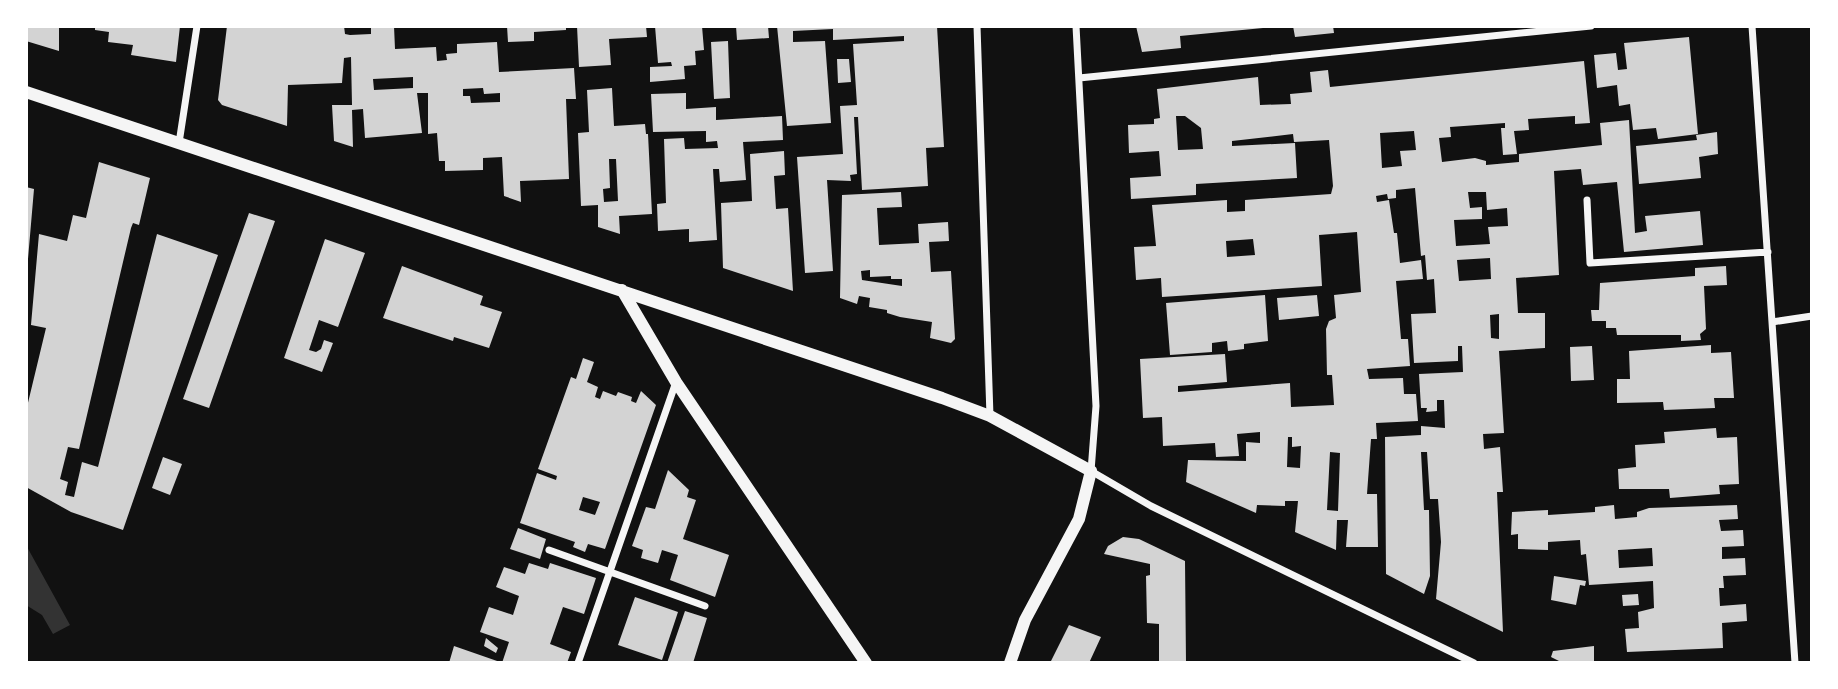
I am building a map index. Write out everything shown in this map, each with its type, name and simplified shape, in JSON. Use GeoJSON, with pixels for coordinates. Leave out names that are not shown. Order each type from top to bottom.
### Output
{"type":"FeatureCollection","features":[{"type":"Feature","properties":{"kind":"street"},"geometry":{"type":"LineString","coordinates":[[179,143],[197,26]]}},
{"type":"Feature","properties":{"kind":"street"},"geometry":{"type":"LineString","coordinates":[[977,26],[990,416]]}},
{"type":"Feature","properties":{"kind":"street"},"geometry":{"type":"LineString","coordinates":[[1010,663],[1025,620],[1079,519],[1091,471],[1096,406],[1076,26]]}},
{"type":"Feature","properties":{"kind":"street"},"geometry":{"type":"LineString","coordinates":[[1079,78],[1591,26]]}},
{"type":"Feature","properties":{"kind":"street"},"geometry":{"type":"LineString","coordinates":[[1752,26],[1795,663]]}},
{"type":"Feature","properties":{"kind":"street"},"geometry":{"type":"LineString","coordinates":[[26,92],[622,290],[990,416],[1152,506],[1474,663]]}},
{"type":"Feature","properties":{"kind":"street"},"geometry":{"type":"LineString","coordinates":[[1587,200],[1590,263],[1768,252]]}},
{"type":"Feature","properties":{"kind":"street"},"geometry":{"type":"LineString","coordinates":[[622,290],[676,382],[866,663]]}},
{"type":"Feature","properties":{"kind":"street"},"geometry":{"type":"LineString","coordinates":[[1772,323],[1812,316]]}},
{"type":"Feature","properties":{"kind":"street"},"geometry":{"type":"LineString","coordinates":[[578,663],[676,382]]}},
{"type":"Feature","properties":{"kind":"street"},"geometry":{"type":"LineString","coordinates":[[549,550],[705,606]]}},
{"type":"Feature","properties":{"kind":"shaded area"},"geometry":{"type":"Polygon","coordinates":[[[26,545],[70,625],[53,634],[42,615],[26,605],[26,545]]]}},
{"type":"Feature","properties":{"kind":"building"},"geometry":{"type":"Polygon","coordinates":[[[26,26],[59,26],[59,51],[26,41],[26,26]]]}},
{"type":"Feature","properties":{"kind":"building"},"geometry":{"type":"Polygon","coordinates":[[[95,26],[180,26],[176,62],[131,55],[133,45],[108,42],[109,32],[95,30],[95,26]]]}},
{"type":"Feature","properties":{"kind":"building"},"geometry":{"type":"Polygon","coordinates":[[[227,26],[344,26],[345,34],[350,35],[371,34],[371,26],[394,26],[395,49],[436,47],[437,61],[447,60],[446,54],[457,53],[457,44],[497,42],[499,72],[574,68],[576,99],[566,99],[569,179],[520,181],[521,202],[504,196],[502,157],[483,158],[483,170],[445,171],[445,161],[439,161],[437,133],[428,134],[428,93],[417,93],[422,133],[365,138],[363,109],[352,110],[353,147],[334,141],[332,105],[352,105],[351,57],[344,58],[342,83],[288,85],[287,126],[222,105],[218,100],[227,26]],[[413,77],[373,79],[374,90],[413,88],[413,77]],[[483,88],[463,89],[463,96],[470,96],[471,103],[500,102],[500,93],[484,94],[483,88]]]}},
{"type":"Feature","properties":{"kind":"building"},"geometry":{"type":"Polygon","coordinates":[[[507,26],[566,26],[566,30],[534,32],[534,41],[508,42],[507,26]]]}},
{"type":"Feature","properties":{"kind":"building"},"geometry":{"type":"Polygon","coordinates":[[[577,26],[646,26],[647,37],[609,39],[611,65],[579,67],[577,26]]]}},
{"type":"Feature","properties":{"kind":"building"},"geometry":{"type":"Polygon","coordinates":[[[655,26],[702,26],[704,50],[695,51],[696,65],[684,66],[685,79],[650,82],[650,67],[672,66],[671,62],[658,63],[655,26]]]}},
{"type":"Feature","properties":{"kind":"building"},"geometry":{"type":"Polygon","coordinates":[[[736,26],[768,26],[769,38],[737,40],[736,26]]]}},
{"type":"Feature","properties":{"kind":"building"},"geometry":{"type":"Polygon","coordinates":[[[777,26],[937,26],[944,147],[926,148],[928,186],[862,190],[858,117],[854,117],[857,174],[850,175],[851,181],[827,180],[833,271],[805,273],[797,157],[843,154],[840,106],[857,105],[853,44],[904,41],[904,36],[833,40],[833,29],[793,31],[793,42],[825,41],[831,123],[787,126],[777,26]]]}},
{"type":"Feature","properties":{"kind":"building"},"geometry":{"type":"Polygon","coordinates":[[[1136,26],[1263,28],[1180,36],[1181,48],[1142,52],[1136,26]]]}},
{"type":"Feature","properties":{"kind":"building"},"geometry":{"type":"Polygon","coordinates":[[[1293,26],[1333,26],[1334,33],[1295,37],[1293,26]]]}},
{"type":"Feature","properties":{"kind":"building"},"geometry":{"type":"Polygon","coordinates":[[[1689,37],[1698,134],[1658,139],[1656,128],[1633,130],[1630,104],[1619,106],[1617,85],[1597,88],[1594,55],[1616,53],[1618,70],[1627,69],[1624,43],[1689,37]]]}},
{"type":"Feature","properties":{"kind":"building"},"geometry":{"type":"Polygon","coordinates":[[[728,41],[730,98],[714,99],[711,42],[728,41]]]}},
{"type":"Feature","properties":{"kind":"building"},"geometry":{"type":"Polygon","coordinates":[[[837,59],[849,59],[851,82],[838,83],[837,59]]]}},
{"type":"Feature","properties":{"kind":"building"},"geometry":{"type":"Polygon","coordinates":[[[1584,61],[1590,123],[1575,124],[1575,116],[1528,119],[1529,130],[1514,131],[1517,154],[1503,155],[1501,128],[1505,128],[1505,123],[1450,127],[1451,137],[1439,138],[1442,162],[1475,158],[1486,161],[1486,165],[1519,162],[1519,154],[1602,145],[1600,123],[1629,120],[1635,233],[1647,231],[1645,216],[1700,211],[1703,245],[1624,252],[1617,182],[1583,185],[1581,169],[1554,171],[1559,275],[1516,278],[1518,313],[1545,313],[1545,348],[1499,351],[1504,433],[1483,434],[1484,449],[1500,447],[1503,492],[1497,492],[1503,632],[1436,599],[1441,542],[1438,499],[1430,499],[1427,452],[1421,452],[1424,510],[1429,510],[1430,576],[1424,594],[1386,574],[1385,437],[1421,435],[1421,426],[1445,428],[1444,400],[1437,400],[1437,411],[1426,412],[1427,408],[1421,408],[1419,374],[1463,372],[1462,346],[1458,346],[1458,361],[1414,363],[1411,314],[1436,313],[1434,279],[1427,280],[1425,255],[1421,256],[1415,188],[1396,190],[1396,198],[1388,199],[1387,194],[1376,196],[1377,202],[1389,200],[1394,233],[1397,233],[1400,263],[1421,260],[1423,279],[1396,281],[1401,339],[1408,339],[1410,366],[1367,369],[1369,379],[1403,378],[1404,394],[1416,394],[1418,421],[1376,423],[1377,439],[1371,439],[1367,494],[1377,494],[1378,547],[1346,547],[1348,520],[1337,520],[1336,550],[1295,532],[1298,501],[1285,501],[1285,506],[1257,505],[1256,513],[1186,482],[1188,460],[1246,461],[1246,442],[1260,443],[1260,432],[1237,434],[1239,456],[1216,457],[1215,443],[1163,446],[1162,417],[1143,418],[1140,359],[1225,354],[1227,382],[1178,386],[1178,392],[1290,383],[1291,407],[1334,405],[1332,375],[1327,375],[1326,329],[1329,321],[1336,318],[1334,295],[1361,292],[1357,232],[1319,235],[1322,286],[1162,297],[1161,278],[1136,280],[1134,247],[1156,246],[1152,205],[1227,200],[1227,212],[1245,211],[1245,200],[1331,194],[1333,186],[1329,140],[1294,142],[1293,134],[1232,141],[1232,146],[1295,143],[1297,178],[1196,184],[1196,195],[1131,199],[1130,178],[1161,176],[1159,151],[1129,153],[1128,125],[1154,124],[1154,119],[1160,118],[1157,89],[1258,77],[1260,105],[1291,104],[1290,94],[1312,92],[1310,72],[1328,70],[1330,87],[1584,61]],[[1176,116],[1178,150],[1203,149],[1201,128],[1185,116],[1176,116]],[[1414,131],[1380,133],[1382,168],[1402,166],[1400,151],[1416,150],[1414,131]],[[1468,192],[1470,208],[1482,207],[1482,219],[1454,220],[1456,246],[1490,244],[1488,227],[1508,226],[1507,208],[1487,210],[1486,192],[1468,192]],[[1253,239],[1226,241],[1227,257],[1255,255],[1253,239]],[[1490,258],[1457,260],[1459,281],[1491,279],[1490,258]],[[1499,314],[1490,315],[1491,338],[1499,339],[1499,314]],[[1288,437],[1287,467],[1300,468],[1301,446],[1292,447],[1292,437],[1288,437]],[[1330,452],[1327,510],[1338,511],[1340,453],[1330,452]]]}},
{"type":"Feature","properties":{"kind":"building"},"geometry":{"type":"Polygon","coordinates":[[[612,88],[614,126],[645,124],[648,134],[652,214],[619,216],[620,234],[598,227],[598,205],[581,206],[578,133],[589,132],[587,90],[612,88]],[[609,159],[610,188],[603,189],[604,202],[618,201],[616,159],[609,159]]]}},
{"type":"Feature","properties":{"kind":"building"},"geometry":{"type":"Polygon","coordinates":[[[686,93],[686,109],[716,107],[716,120],[782,116],[783,140],[743,142],[746,180],[720,182],[719,169],[713,169],[717,240],[689,242],[689,229],[658,231],[657,204],[666,203],[664,139],[684,138],[685,149],[718,148],[717,141],[706,142],[706,131],[653,132],[651,94],[686,93]]]}},
{"type":"Feature","properties":{"kind":"building"},"geometry":{"type":"Polygon","coordinates":[[[1717,132],[1718,154],[1699,157],[1701,178],[1639,184],[1636,146],[1697,140],[1696,135],[1717,132]]]}},
{"type":"Feature","properties":{"kind":"building"},"geometry":{"type":"Polygon","coordinates":[[[784,151],[785,175],[774,176],[776,209],[788,208],[793,291],[723,268],[721,203],[752,201],[750,154],[784,151]]]}},
{"type":"Feature","properties":{"kind":"building"},"geometry":{"type":"Polygon","coordinates":[[[99,162],[150,178],[139,225],[133,223],[131,228],[79,449],[68,447],[60,479],[68,482],[65,495],[74,497],[82,462],[98,467],[157,234],[218,255],[123,530],[71,512],[26,487],[26,411],[46,328],[31,325],[39,234],[67,241],[73,215],[86,218],[99,162]]]}},
{"type":"Feature","properties":{"kind":"building"},"geometry":{"type":"Polygon","coordinates":[[[26,187],[34,189],[28,259],[26,259],[26,187]]]}},
{"type":"Feature","properties":{"kind":"building"},"geometry":{"type":"Polygon","coordinates":[[[901,192],[902,207],[877,208],[879,245],[919,243],[918,224],[948,222],[949,241],[929,242],[931,272],[951,271],[955,339],[951,343],[930,338],[932,322],[900,317],[887,313],[887,310],[869,307],[870,298],[859,296],[857,304],[840,298],[842,195],[901,192]],[[870,270],[861,271],[862,280],[902,286],[902,279],[891,279],[891,276],[870,277],[870,270]]]}},
{"type":"Feature","properties":{"kind":"building"},"geometry":{"type":"Polygon","coordinates":[[[249,213],[275,221],[209,408],[183,399],[249,213]]]}},
{"type":"Feature","properties":{"kind":"building"},"geometry":{"type":"Polygon","coordinates":[[[325,239],[365,253],[338,327],[319,320],[309,350],[316,352],[321,349],[324,340],[333,343],[322,372],[284,358],[325,239]]]}},
{"type":"Feature","properties":{"kind":"building"},"geometry":{"type":"Polygon","coordinates":[[[402,266],[483,296],[480,305],[502,312],[489,348],[454,337],[453,341],[383,318],[402,266]]]}},
{"type":"Feature","properties":{"kind":"building"},"geometry":{"type":"Polygon","coordinates":[[[1726,266],[1727,285],[1704,286],[1706,329],[1700,334],[1701,340],[1681,341],[1681,335],[1617,335],[1616,328],[1606,328],[1606,321],[1592,321],[1591,310],[1599,310],[1600,283],[1695,276],[1695,268],[1726,266]]]}},
{"type":"Feature","properties":{"kind":"building"},"geometry":{"type":"Polygon","coordinates":[[[1265,295],[1268,341],[1244,344],[1244,349],[1228,351],[1227,341],[1212,343],[1212,352],[1170,355],[1166,303],[1265,295]]]}},
{"type":"Feature","properties":{"kind":"building"},"geometry":{"type":"Polygon","coordinates":[[[1317,295],[1319,316],[1279,320],[1277,298],[1317,295]]]}},
{"type":"Feature","properties":{"kind":"building"},"geometry":{"type":"Polygon","coordinates":[[[1711,345],[1711,353],[1731,352],[1734,398],[1714,398],[1715,408],[1664,410],[1663,402],[1617,403],[1617,379],[1630,379],[1629,351],[1711,345]]]}},
{"type":"Feature","properties":{"kind":"building"},"geometry":{"type":"Polygon","coordinates":[[[1592,346],[1594,380],[1571,381],[1570,347],[1592,346]]]}},
{"type":"Feature","properties":{"kind":"building"},"geometry":{"type":"Polygon","coordinates":[[[583,358],[594,362],[587,382],[598,387],[595,397],[600,399],[603,391],[616,396],[618,392],[632,397],[631,401],[636,403],[641,391],[656,405],[605,549],[588,544],[585,552],[573,547],[575,542],[520,523],[537,473],[556,480],[557,476],[538,469],[571,377],[576,379],[583,358]],[[583,497],[579,510],[595,515],[600,502],[583,497]]]}},
{"type":"Feature","properties":{"kind":"building"},"geometry":{"type":"Polygon","coordinates":[[[1716,428],[1717,438],[1737,437],[1739,484],[1719,485],[1720,494],[1670,498],[1669,489],[1619,489],[1618,469],[1636,467],[1635,445],[1665,443],[1664,432],[1716,428]]]}},
{"type":"Feature","properties":{"kind":"building"},"geometry":{"type":"Polygon","coordinates":[[[163,457],[182,464],[170,495],[152,488],[163,457]]]}},
{"type":"Feature","properties":{"kind":"building"},"geometry":{"type":"Polygon","coordinates":[[[668,470],[689,490],[687,497],[696,500],[683,539],[729,555],[715,597],[670,580],[678,555],[662,550],[658,563],[641,558],[643,550],[632,546],[646,507],[655,509],[668,470]]]}},
{"type":"Feature","properties":{"kind":"building"},"geometry":{"type":"Polygon","coordinates":[[[1614,505],[1615,519],[1637,517],[1637,512],[1649,508],[1737,505],[1738,519],[1719,520],[1721,531],[1743,530],[1744,546],[1722,547],[1722,559],[1745,558],[1746,575],[1723,576],[1724,588],[1719,588],[1720,606],[1746,604],[1747,621],[1722,623],[1723,648],[1627,652],[1625,629],[1639,628],[1638,612],[1654,608],[1653,581],[1589,585],[1586,554],[1581,555],[1580,540],[1548,542],[1548,550],[1518,549],[1518,534],[1511,535],[1512,512],[1548,510],[1548,515],[1595,512],[1595,507],[1614,505]],[[1652,548],[1618,550],[1619,568],[1653,566],[1652,548]]]}},
{"type":"Feature","properties":{"kind":"building"},"geometry":{"type":"Polygon","coordinates":[[[518,528],[546,539],[540,559],[510,549],[518,528]]]}},
{"type":"Feature","properties":{"kind":"building"},"geometry":{"type":"Polygon","coordinates":[[[1123,537],[1139,539],[1185,561],[1186,663],[1159,663],[1159,624],[1147,623],[1146,576],[1150,575],[1150,564],[1104,554],[1108,546],[1123,537]]]}},
{"type":"Feature","properties":{"kind":"building"},"geometry":{"type":"Polygon","coordinates":[[[529,563],[548,569],[550,563],[596,578],[584,614],[563,607],[550,644],[571,652],[567,663],[502,663],[509,642],[480,632],[489,607],[513,615],[519,596],[496,587],[504,567],[525,574],[529,563]]]}},
{"type":"Feature","properties":{"kind":"building"},"geometry":{"type":"Polygon","coordinates":[[[1554,576],[1586,581],[1585,586],[1580,585],[1576,605],[1551,600],[1554,576]]]}},
{"type":"Feature","properties":{"kind":"building"},"geometry":{"type":"Polygon","coordinates":[[[1638,594],[1639,605],[1623,606],[1622,595],[1638,594]]]}},
{"type":"Feature","properties":{"kind":"building"},"geometry":{"type":"Polygon","coordinates":[[[635,597],[678,612],[662,660],[618,645],[635,597]]]}},
{"type":"Feature","properties":{"kind":"building"},"geometry":{"type":"Polygon","coordinates":[[[685,611],[707,618],[693,663],[667,663],[685,611]]]}},
{"type":"Feature","properties":{"kind":"building"},"geometry":{"type":"Polygon","coordinates":[[[1069,625],[1101,637],[1089,663],[1051,661],[1069,625]]]}},
{"type":"Feature","properties":{"kind":"building"},"geometry":{"type":"Polygon","coordinates":[[[486,638],[498,648],[496,653],[484,646],[486,638]]]}},
{"type":"Feature","properties":{"kind":"building"},"geometry":{"type":"Polygon","coordinates":[[[454,646],[500,662],[500,663],[449,663],[454,646]]]}},
{"type":"Feature","properties":{"kind":"building"},"geometry":{"type":"Polygon","coordinates":[[[1594,646],[1594,663],[1563,663],[1551,657],[1553,651],[1594,646]]]}}]}
